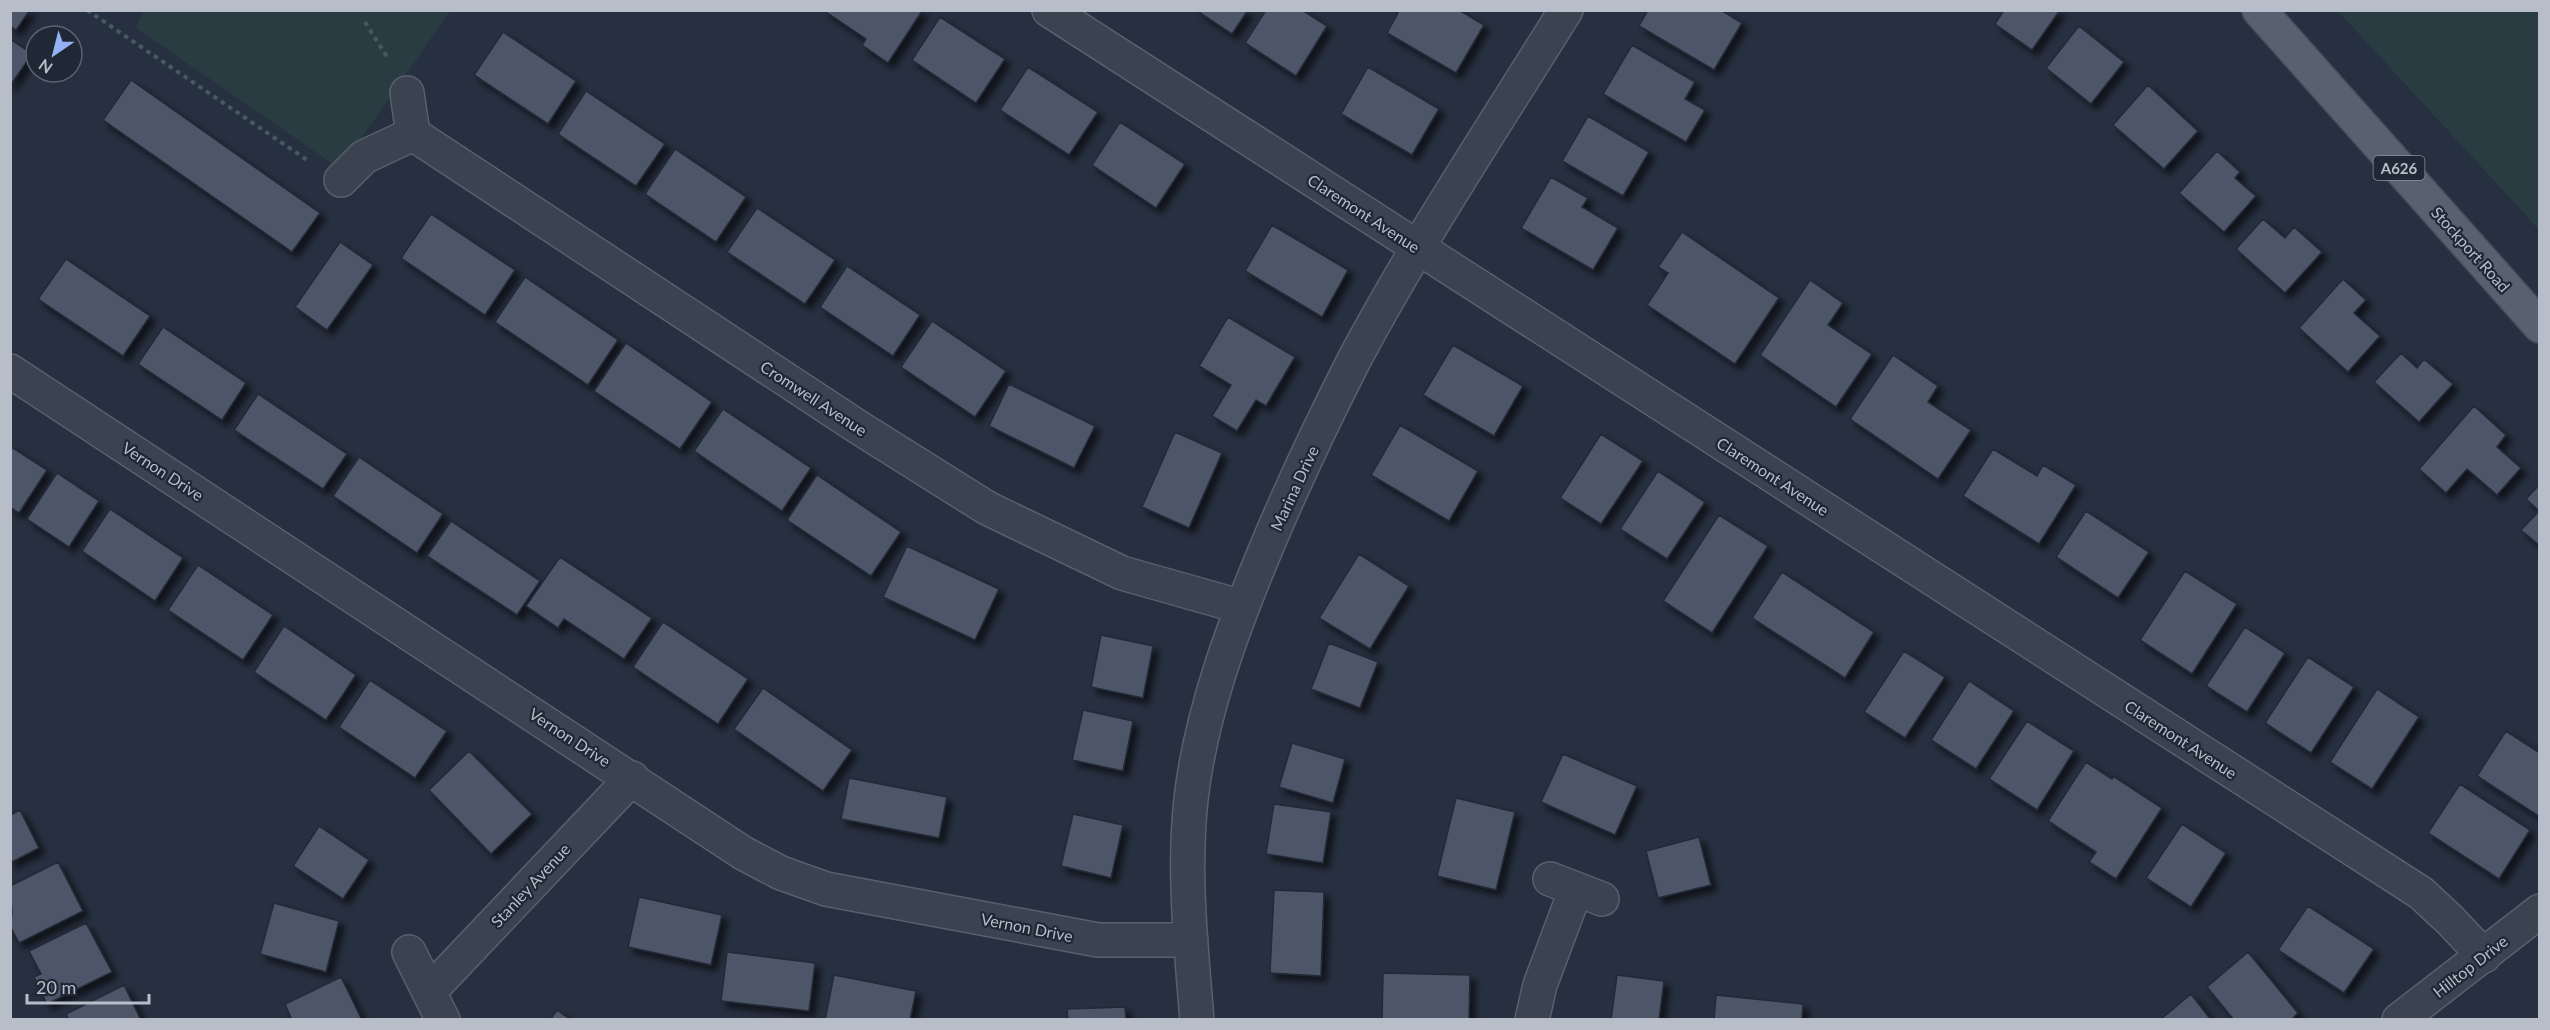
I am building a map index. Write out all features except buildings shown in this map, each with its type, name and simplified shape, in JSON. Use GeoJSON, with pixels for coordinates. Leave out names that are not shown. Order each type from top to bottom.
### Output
{"type":"FeatureCollection","features":[{"type":"Feature","properties":{"kind":"main road","name":"Stockport Road"},"geometry":{"type":"LineString","coordinates":[[2259,10],[2540,326]]}},
{"type":"Feature","properties":{"kind":"street","name":"Claremont Avenue"},"geometry":{"type":"LineString","coordinates":[[1049,10],[2421,893],[2484,957]]}},
{"type":"Feature","properties":{"kind":"street","name":"Marina Drive"},"geometry":{"type":"LineString","coordinates":[[1197,1020],[1187,867],[1191,797],[1208,709],[1242,607],[1292,488],[1355,360],[1418,248],[1566,10]]}},
{"type":"Feature","properties":{"kind":"street"},"geometry":{"type":"LineString","coordinates":[[341,180],[364,157],[413,134],[407,93]]}},
{"type":"Feature","properties":{"kind":"street","name":"Cromwell Avenue"},"geometry":{"type":"LineString","coordinates":[[413,134],[858,427],[987,508],[1122,573],[1242,607]]}},
{"type":"Feature","properties":{"kind":"street","name":"Vernon Drive"},"geometry":{"type":"LineString","coordinates":[[10,371],[743,853],[781,873],[826,889],[1098,940],[1191,940]]}},
{"type":"Feature","properties":{"kind":"street","name":"Stanley Avenue"},"geometry":{"type":"LineString","coordinates":[[409,952],[436,1006],[632,778]]}},
{"type":"Feature","properties":{"kind":"street"},"geometry":{"type":"LineString","coordinates":[[1532,1020],[1540,985],[1576,889]]}},
{"type":"Feature","properties":{"kind":"street","name":"Hilltop Drive"},"geometry":{"type":"LineString","coordinates":[[2399,1020],[2484,957],[2540,911]]}},
{"type":"Feature","properties":{"kind":"path"},"geometry":{"type":"LineString","coordinates":[[87,10],[314,165],[341,180]]}},
{"type":"Feature","properties":{"kind":"path"},"geometry":{"type":"LineString","coordinates":[[365,22],[406,85],[407,93]]}},
{"type":"Feature","properties":{"kind":"green space"},"geometry":{"type":"Polygon","coordinates":[[[143,11],[450,11],[340,169],[136,28],[143,11]]]}},
{"type":"Feature","properties":{"kind":"green space"},"geometry":{"type":"Polygon","coordinates":[[[2338,11],[2539,11],[2539,231],[2532,222],[2338,11]]]}}]}
